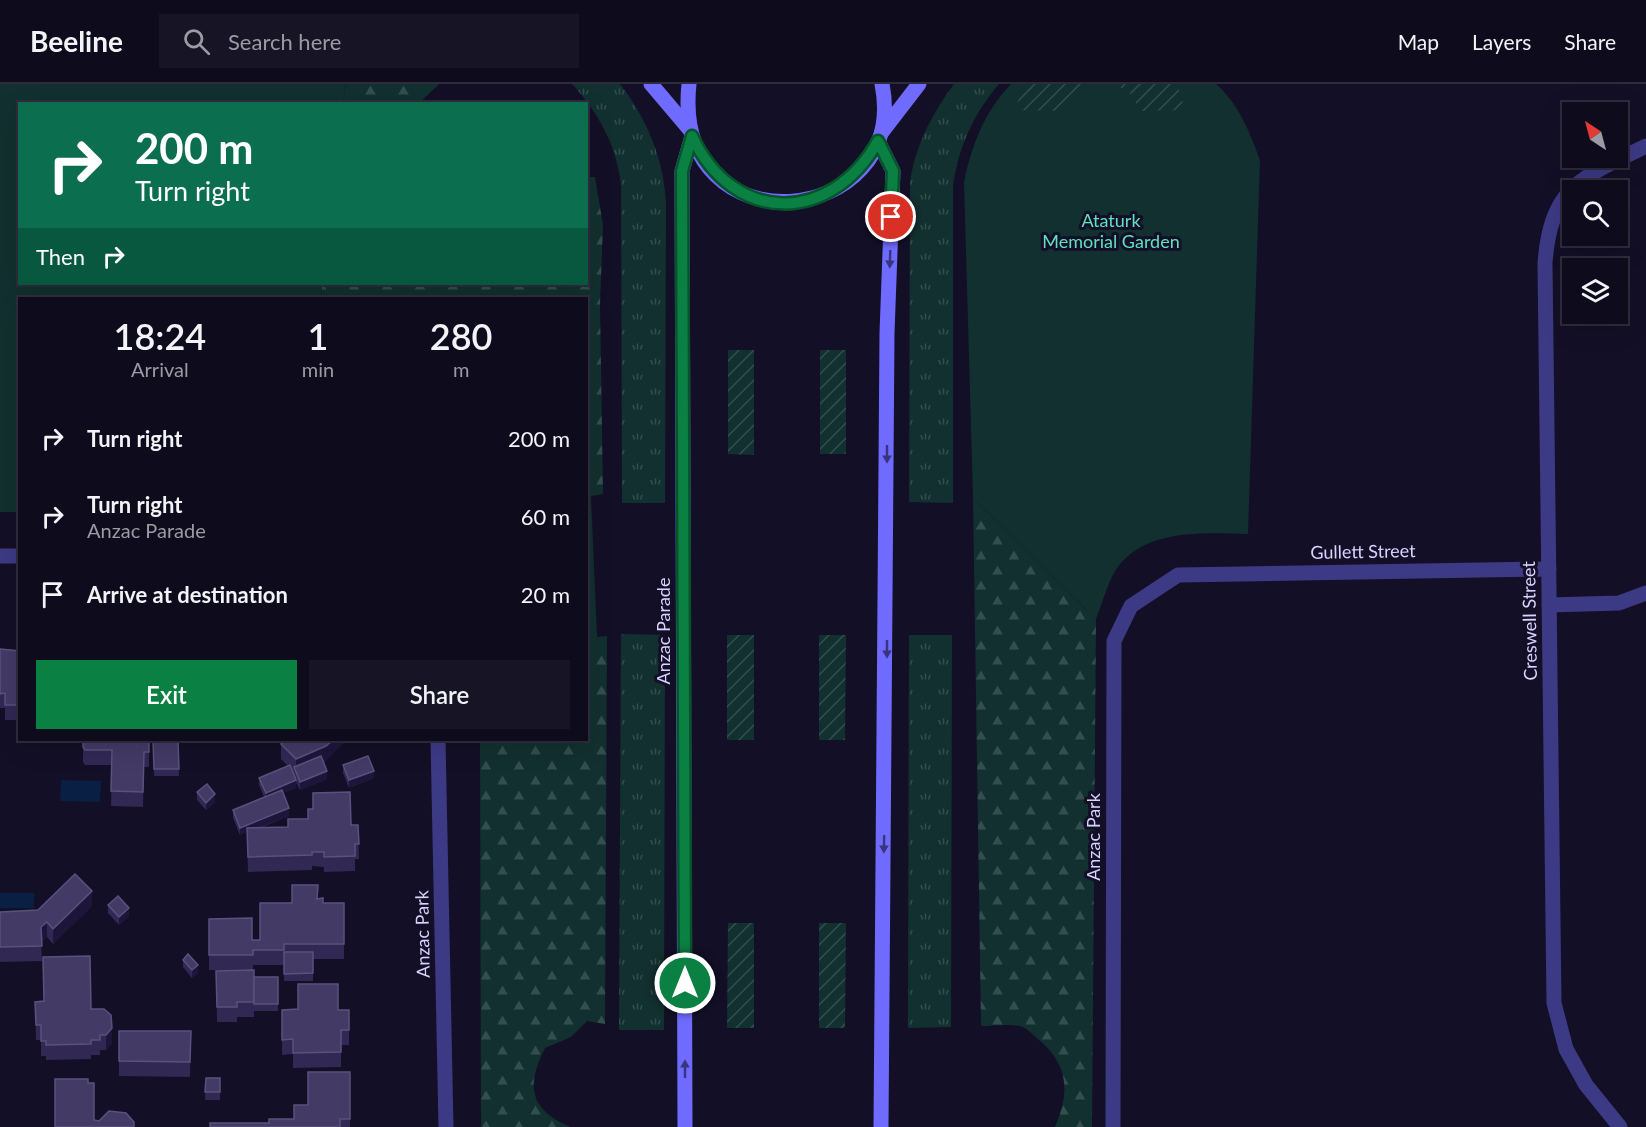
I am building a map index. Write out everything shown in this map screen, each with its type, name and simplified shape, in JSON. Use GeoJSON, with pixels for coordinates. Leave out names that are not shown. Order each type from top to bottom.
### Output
{"type":"FeatureCollection","features":[{"type":"Feature","properties":{"kind":"main road"},"geometry":{"type":"LineString","coordinates":[[651,84],[691,133],[707,164],[717,176],[736,190],[759,200],[783,203],[807,201],[830,193],[850,180],[866,162],[879,138],[919,84]]}},
{"type":"Feature","properties":{"kind":"main road"},"geometry":{"type":"LineString","coordinates":[[689,84],[687,106],[691,133]]}},
{"type":"Feature","properties":{"kind":"main road"},"geometry":{"type":"LineString","coordinates":[[881,1127],[887,333],[893,171],[879,138],[885,115],[882,84]]}},
{"type":"Feature","properties":{"kind":"main road","name":"Anzac Parade"},"geometry":{"type":"LineString","coordinates":[[686,1127],[682,171],[691,133]]}},
{"type":"Feature","properties":{"kind":"street","name":"Creswell Street"},"geometry":{"type":"LineString","coordinates":[[1620,1127],[1586,1085],[1571,1058],[1554,1003],[1547,235],[1558,204],[1568,192],[1599,170],[1646,146]]}},
{"type":"Feature","properties":{"kind":"street"},"geometry":{"type":"LineString","coordinates":[[0,556],[18,556]]}},
{"type":"Feature","properties":{"kind":"street","name":"Gullett Street"},"geometry":{"type":"LineString","coordinates":[[1178,575],[1549,569]]}},
{"type":"Feature","properties":{"kind":"street","name":"Anzac Park"},"geometry":{"type":"LineString","coordinates":[[1113,1127],[1114,642],[1131,606],[1178,575]]}},
{"type":"Feature","properties":{"kind":"street"},"geometry":{"type":"LineString","coordinates":[[1549,606],[1619,603],[1646,593]]}},
{"type":"Feature","properties":{"kind":"street","name":"Anzac Park"},"geometry":{"type":"LineString","coordinates":[[438,741],[446,1127]]}},
{"type":"Feature","properties":{"kind":"green space"},"geometry":{"type":"Polygon","coordinates":[[[0,84],[346,84],[343,102],[18,102],[18,285],[322,285],[321,297],[18,297],[18,512],[0,512],[0,84]]]}},
{"type":"Feature","properties":{"kind":"green space"},"geometry":{"type":"Polygon","coordinates":[[[346,84],[439,84],[420,102],[343,102],[346,84]]]}},
{"type":"Feature","properties":{"kind":"green space"},"geometry":{"type":"Polygon","coordinates":[[[572,84],[620,84],[646,125],[662,171],[666,204],[665,503],[622,503],[621,183],[610,142],[598,118],[572,84]]]}},
{"type":"Feature","properties":{"kind":"green space"},"geometry":{"type":"Polygon","coordinates":[[[954,84],[999,84],[982,107],[968,132],[955,172],[953,186],[953,503],[909,502],[910,183],[920,143],[954,84]]]}},
{"type":"Feature","properties":{"kind":"green space","name":"Ataturk Memorial Garden"},"geometry":{"type":"Polygon","coordinates":[[[1011,84],[1216,84],[1231,101],[1248,129],[1260,160],[1248,534],[1212,533],[1175,536],[1141,547],[1127,557],[1115,571],[1096,619],[973,498],[964,182],[980,130],[993,106],[1011,84]]]}},
{"type":"Feature","properties":{"kind":"green space"},"geometry":{"type":"Polygon","coordinates":[[[1024,84],[1085,84],[1070,95],[1061,111],[1015,110],[1024,84]]]}},
{"type":"Feature","properties":{"kind":"green space"},"geometry":{"type":"Polygon","coordinates":[[[1114,84],[1177,84],[1185,110],[1141,111],[1129,92],[1114,84]]]}},
{"type":"Feature","properties":{"kind":"green space"},"geometry":{"type":"Polygon","coordinates":[[[588,177],[595,177],[603,225],[600,304],[603,494],[591,496],[597,637],[607,636],[605,1024],[587,1021],[571,1037],[545,1048],[535,1074],[534,1085],[539,1104],[556,1120],[570,1127],[481,1127],[480,741],[588,741],[588,297],[321,297],[322,285],[588,285],[588,177]]]}},
{"type":"Feature","properties":{"kind":"green space"},"geometry":{"type":"Polygon","coordinates":[[[728,350],[754,350],[754,455],[728,454],[728,350]]]}},
{"type":"Feature","properties":{"kind":"green space"},"geometry":{"type":"Polygon","coordinates":[[[820,350],[846,350],[846,454],[820,454],[820,350]]]}},
{"type":"Feature","properties":{"kind":"green space"},"geometry":{"type":"Polygon","coordinates":[[[973,498],[1096,619],[1092,1127],[1055,1127],[1063,1102],[1064,1080],[1056,1059],[1038,1039],[1019,1026],[981,1026],[973,498]]]}},
{"type":"Feature","properties":{"kind":"green space"},"geometry":{"type":"Polygon","coordinates":[[[621,634],[665,635],[664,1030],[619,1030],[621,634]]]}},
{"type":"Feature","properties":{"kind":"green space"},"geometry":{"type":"Polygon","coordinates":[[[727,635],[754,635],[754,740],[727,740],[727,635]]]}},
{"type":"Feature","properties":{"kind":"green space"},"geometry":{"type":"Polygon","coordinates":[[[819,635],[846,635],[845,740],[819,740],[819,635]]]}},
{"type":"Feature","properties":{"kind":"green space"},"geometry":{"type":"Polygon","coordinates":[[[909,635],[952,635],[951,1027],[908,1028],[909,635]]]}},
{"type":"Feature","properties":{"kind":"green space"},"geometry":{"type":"Polygon","coordinates":[[[728,923],[754,923],[754,1028],[727,1028],[728,923]]]}},
{"type":"Feature","properties":{"kind":"green space"},"geometry":{"type":"Polygon","coordinates":[[[819,923],[846,923],[845,1028],[819,1028],[819,923]]]}},
{"type":"Feature","properties":{"kind":"water"},"geometry":{"type":"Polygon","coordinates":[[[61,780],[101,781],[100,802],[60,801],[61,780]]]}},
{"type":"Feature","properties":{"kind":"water"},"geometry":{"type":"Polygon","coordinates":[[[0,893],[34,893],[34,908],[0,908],[0,893]]]}},
{"type":"Feature","properties":{"kind":"building"},"geometry":{"type":"Polygon","coordinates":[[[0,649],[18,651],[18,705],[5,705],[5,693],[0,694],[0,649]]]}},
{"type":"Feature","properties":{"kind":"building"},"geometry":{"type":"Polygon","coordinates":[[[83,741],[149,741],[149,752],[144,752],[143,792],[111,791],[112,750],[85,750],[83,741]]]}},
{"type":"Feature","properties":{"kind":"building"},"geometry":{"type":"Polygon","coordinates":[[[153,741],[178,741],[179,769],[154,769],[153,741]]]}},
{"type":"Feature","properties":{"kind":"building"},"geometry":{"type":"Polygon","coordinates":[[[284,741],[332,741],[326,746],[296,759],[281,744],[284,741]]]}},
{"type":"Feature","properties":{"kind":"building"},"geometry":{"type":"Polygon","coordinates":[[[321,756],[327,771],[300,782],[294,767],[321,756]]]}},
{"type":"Feature","properties":{"kind":"building"},"geometry":{"type":"Polygon","coordinates":[[[368,756],[374,771],[349,780],[343,765],[368,756]]]}},
{"type":"Feature","properties":{"kind":"building"},"geometry":{"type":"Polygon","coordinates":[[[290,765],[296,780],[266,793],[259,778],[290,765]]]}},
{"type":"Feature","properties":{"kind":"building"},"geometry":{"type":"Polygon","coordinates":[[[207,784],[215,794],[206,803],[197,792],[207,784]]]}},
{"type":"Feature","properties":{"kind":"building"},"geometry":{"type":"Polygon","coordinates":[[[282,790],[289,808],[240,828],[233,810],[282,790]]]}},
{"type":"Feature","properties":{"kind":"building"},"geometry":{"type":"Polygon","coordinates":[[[350,792],[351,825],[358,825],[359,844],[355,844],[355,856],[324,857],[324,852],[312,852],[312,855],[248,857],[247,828],[288,827],[288,819],[308,819],[308,809],[313,809],[313,793],[350,792]]]}},
{"type":"Feature","properties":{"kind":"building"},"geometry":{"type":"Polygon","coordinates":[[[75,874],[92,891],[53,929],[47,922],[41,927],[42,946],[0,947],[0,912],[38,910],[75,874]]]}},
{"type":"Feature","properties":{"kind":"building"},"geometry":{"type":"Polygon","coordinates":[[[292,885],[318,885],[317,899],[323,898],[323,903],[344,903],[344,944],[284,944],[284,950],[253,950],[253,955],[209,955],[209,919],[252,918],[252,940],[260,940],[260,903],[292,903],[292,885]]]}},
{"type":"Feature","properties":{"kind":"building"},"geometry":{"type":"Polygon","coordinates":[[[118,896],[129,908],[119,917],[108,905],[118,896]]]}},
{"type":"Feature","properties":{"kind":"building"},"geometry":{"type":"Polygon","coordinates":[[[284,952],[313,952],[313,973],[284,974],[284,952]]]}},
{"type":"Feature","properties":{"kind":"building"},"geometry":{"type":"Polygon","coordinates":[[[188,954],[198,965],[192,970],[183,960],[188,954]]]}},
{"type":"Feature","properties":{"kind":"building"},"geometry":{"type":"Polygon","coordinates":[[[90,956],[91,1009],[104,1009],[111,1015],[112,1028],[106,1035],[100,1035],[100,1040],[91,1040],[91,1044],[46,1045],[46,1041],[41,1041],[41,1025],[36,1025],[35,1002],[44,1001],[43,957],[90,956]]]}},
{"type":"Feature","properties":{"kind":"building"},"geometry":{"type":"Polygon","coordinates":[[[254,970],[254,1002],[237,1002],[237,1007],[217,1007],[216,971],[254,970]]]}},
{"type":"Feature","properties":{"kind":"building"},"geometry":{"type":"Polygon","coordinates":[[[254,977],[278,977],[278,1004],[254,1004],[254,977]]]}},
{"type":"Feature","properties":{"kind":"building"},"geometry":{"type":"Polygon","coordinates":[[[298,984],[338,984],[338,1010],[349,1010],[349,1030],[341,1030],[341,1052],[293,1053],[293,1039],[282,1040],[282,1010],[298,1009],[298,984]]]}},
{"type":"Feature","properties":{"kind":"building"},"geometry":{"type":"Polygon","coordinates":[[[119,1031],[191,1031],[190,1062],[119,1061],[119,1031]]]}},
{"type":"Feature","properties":{"kind":"building"},"geometry":{"type":"Polygon","coordinates":[[[308,1072],[350,1072],[350,1119],[340,1119],[340,1127],[210,1127],[210,1123],[269,1123],[269,1119],[294,1119],[294,1105],[308,1105],[308,1072]]]}},
{"type":"Feature","properties":{"kind":"building"},"geometry":{"type":"Polygon","coordinates":[[[206,1078],[220,1078],[220,1092],[205,1092],[206,1078]]]}},
{"type":"Feature","properties":{"kind":"building"},"geometry":{"type":"Polygon","coordinates":[[[55,1079],[88,1079],[88,1083],[94,1083],[94,1120],[99,1121],[109,1111],[126,1113],[134,1122],[134,1127],[55,1127],[55,1079]]]}},
{"type":"Feature","properties":{"kind":"route"},"geometry":{"type":"LineString","coordinates":[[685,983],[682,171],[692,136],[702,157],[717,176],[736,190],[759,200],[783,203],[807,201],[830,193],[850,180],[866,162],[878,141],[893,171],[891,217]]}}]}
